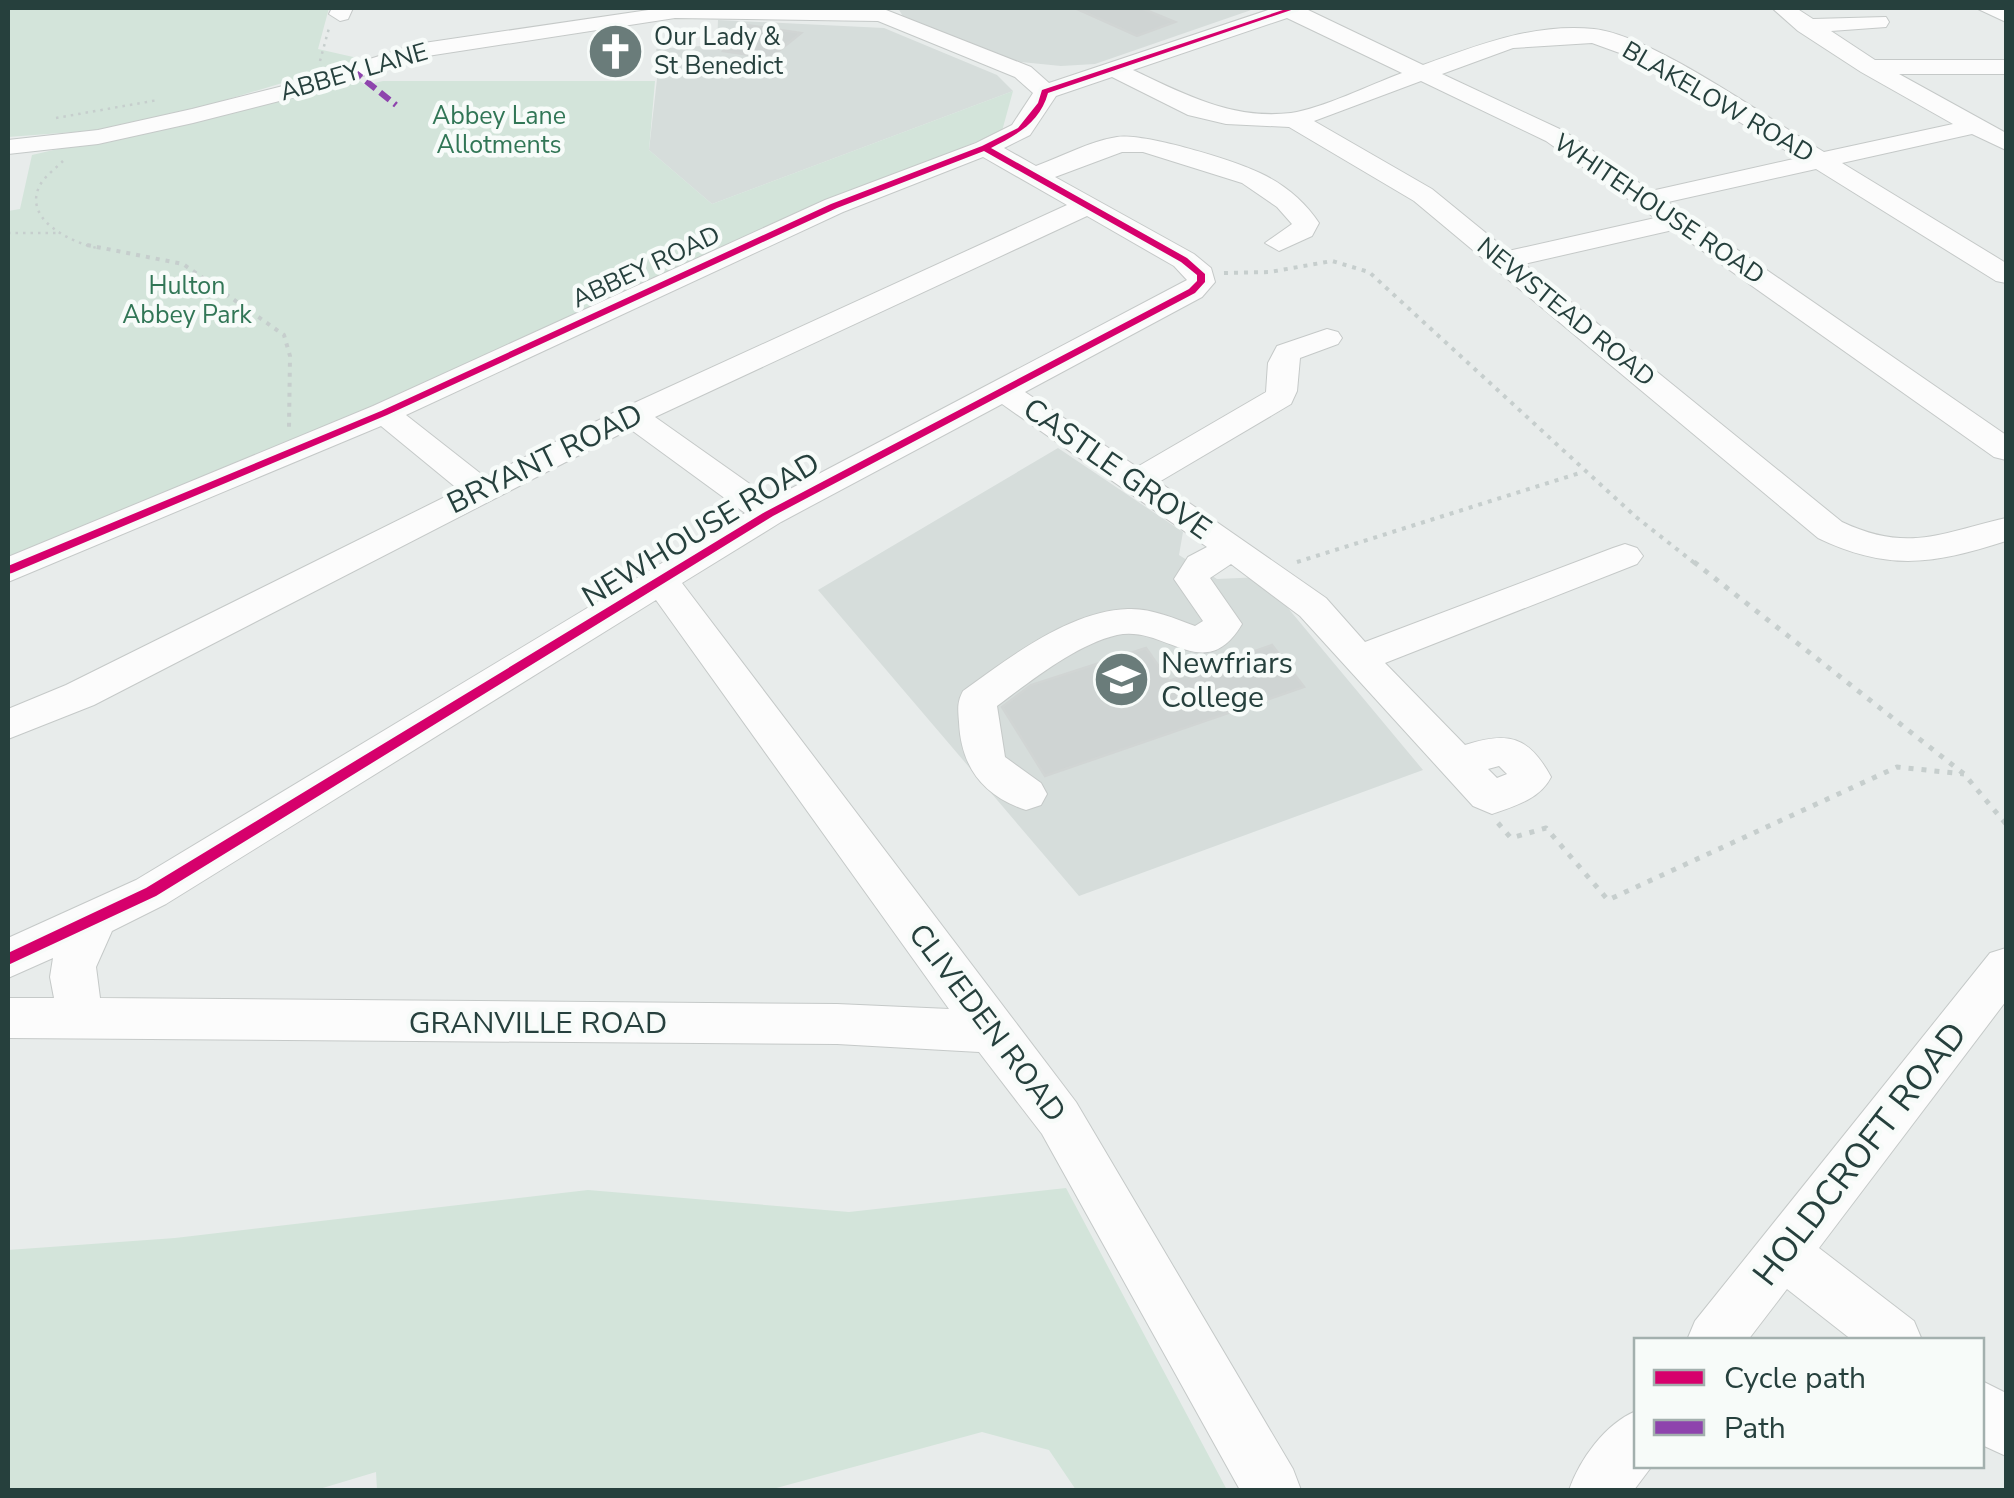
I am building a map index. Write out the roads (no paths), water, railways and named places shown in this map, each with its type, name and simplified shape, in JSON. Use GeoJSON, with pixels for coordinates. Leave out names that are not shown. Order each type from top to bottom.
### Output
{"type":"FeatureCollection","features":[{"type":"Feature","properties":{"kind":"street"},"geometry":{"type":"LineString","coordinates":[[1045,92],[1289,8]]}},
{"type":"Feature","properties":{"kind":"street","name":"WHITEHOUSE ROAD"},"geometry":{"type":"LineString","coordinates":[[1289,8],[1555,136],[2006,450]]}},
{"type":"Feature","properties":{"kind":"street"},"geometry":{"type":"LineString","coordinates":[[1782,8],[1869,67],[2006,143]]}},
{"type":"Feature","properties":{"kind":"street"},"geometry":{"type":"LineString","coordinates":[[1988,8],[2006,16]]}},
{"type":"Feature","properties":{"kind":"street","name":"ABBEY LANE"},"geometry":{"type":"LineString","coordinates":[[8,147],[98,136],[192,116],[417,51],[605,14],[883,11],[1023,72],[1045,92]]}},
{"type":"Feature","properties":{"kind":"street"},"geometry":{"type":"LineString","coordinates":[[1806,26],[1878,22]]}},
{"type":"Feature","properties":{"kind":"street","name":"BLAKELOW ROAD"},"geometry":{"type":"LineString","coordinates":[[1294,120],[1510,41],[1597,28],[2006,275]]}},
{"type":"Feature","properties":{"kind":"street"},"geometry":{"type":"LineString","coordinates":[[1869,67],[2006,66]]}},
{"type":"Feature","properties":{"kind":"street","name":"NEWSTEAD ROAD"},"geometry":{"type":"LineString","coordinates":[[1111,68],[1197,110],[1226,117],[1294,120],[1423,196],[1830,530],[1853,542],[1878,552],[1922,553],[2006,529]]}},
{"type":"Feature","properties":{"kind":"street","name":"ABBEY ROAD"},"geometry":{"type":"LineString","coordinates":[[8,570],[384,413],[834,206],[985,148],[1021,130],[1042,103],[1045,92]]}},
{"type":"Feature","properties":{"kind":"street"},"geometry":{"type":"LineString","coordinates":[[1648,199],[1976,126]]}},
{"type":"Feature","properties":{"kind":"street"},"geometry":{"type":"LineString","coordinates":[[1036,175],[1127,143],[1271,189],[1304,219],[1302,230],[1279,243]]}},
{"type":"Feature","properties":{"kind":"street"},"geometry":{"type":"LineString","coordinates":[[985,148],[1089,205]]}},
{"type":"Feature","properties":{"kind":"street","name":"NEWHOUSE ROAD"},"geometry":{"type":"LineString","coordinates":[[8,959],[151,892],[769,514],[1192,291],[1200,282],[1201,274],[1089,205]]}},
{"type":"Feature","properties":{"kind":"street","name":"BRYANT ROAD"},"geometry":{"type":"LineString","coordinates":[[8,725],[80,695],[632,416],[1089,205]]}},
{"type":"Feature","properties":{"kind":"street"},"geometry":{"type":"LineString","coordinates":[[1503,260],[1680,221]]}},
{"type":"Feature","properties":{"kind":"street"},"geometry":{"type":"LineString","coordinates":[[1137,482],[1280,397],[1284,384],[1282,366],[1288,352],[1327,338]]}},
{"type":"Feature","properties":{"kind":"street","name":"CASTLE GROVE"},"geometry":{"type":"LineString","coordinates":[[1002,390],[1137,482],[1208,564],[1265,572],[1313,607],[1459,764]]}},
{"type":"Feature","properties":{"kind":"street"},"geometry":{"type":"LineString","coordinates":[[384,413],[481,490]]}},
{"type":"Feature","properties":{"kind":"street"},"geometry":{"type":"LineString","coordinates":[[632,416],[769,514]]}},
{"type":"Feature","properties":{"kind":"street"},"geometry":{"type":"LineString","coordinates":[[1358,659],[1625,556]]}},
{"type":"Feature","properties":{"kind":"street"},"geometry":{"type":"LineString","coordinates":[[1026,794],[1000,783],[980,752],[977,701],[1008,677],[1086,633],[1126,620],[1208,564],[1224,624],[1198,642],[1162,627],[1126,620]]}},
{"type":"Feature","properties":{"kind":"street","name":"CLIVEDEN ROAD"},"geometry":{"type":"LineString","coordinates":[[662,582],[1059,1118],[1272,1490]]}},
{"type":"Feature","properties":{"kind":"street"},"geometry":{"type":"LineString","coordinates":[[84,1017],[71,986],[74,958],[94,920]]}},
{"type":"Feature","properties":{"kind":"street","name":"HOLDCROFT ROAD"},"geometry":{"type":"LineString","coordinates":[[1716,1338],[2006,968]]}},
{"type":"Feature","properties":{"kind":"street","name":"GRANVILLE ROAD"},"geometry":{"type":"LineString","coordinates":[[8,1018],[837,1024],[992,1032]]}},
{"type":"Feature","properties":{"kind":"street"},"geometry":{"type":"LineString","coordinates":[[1782,1252],[1892,1338]]}},
{"type":"Feature","properties":{"kind":"street"},"geometry":{"type":"LineString","coordinates":[[1984,1411],[2006,1428]]}},
{"type":"Feature","properties":{"kind":"street"},"geometry":{"type":"LineString","coordinates":[[1598,1490],[1634,1443]]}},
{"type":"Feature","properties":{"kind":"place","name":"Our Lady & St Benedict"},"geometry":{"type":"Point","coordinates":[615,51]}},
{"type":"Feature","properties":{"kind":"place","name":"Newfriars College"},"geometry":{"type":"Point","coordinates":[1122,680]}},
{"type":"Feature","properties":{"kind":"park label","name":"Abbey Lane Allotments"},"geometry":{"type":"Point","coordinates":[499,130]}},
{"type":"Feature","properties":{"kind":"park label","name":"Hulton Abbey Park"},"geometry":{"type":"Point","coordinates":[187,300]}}]}
